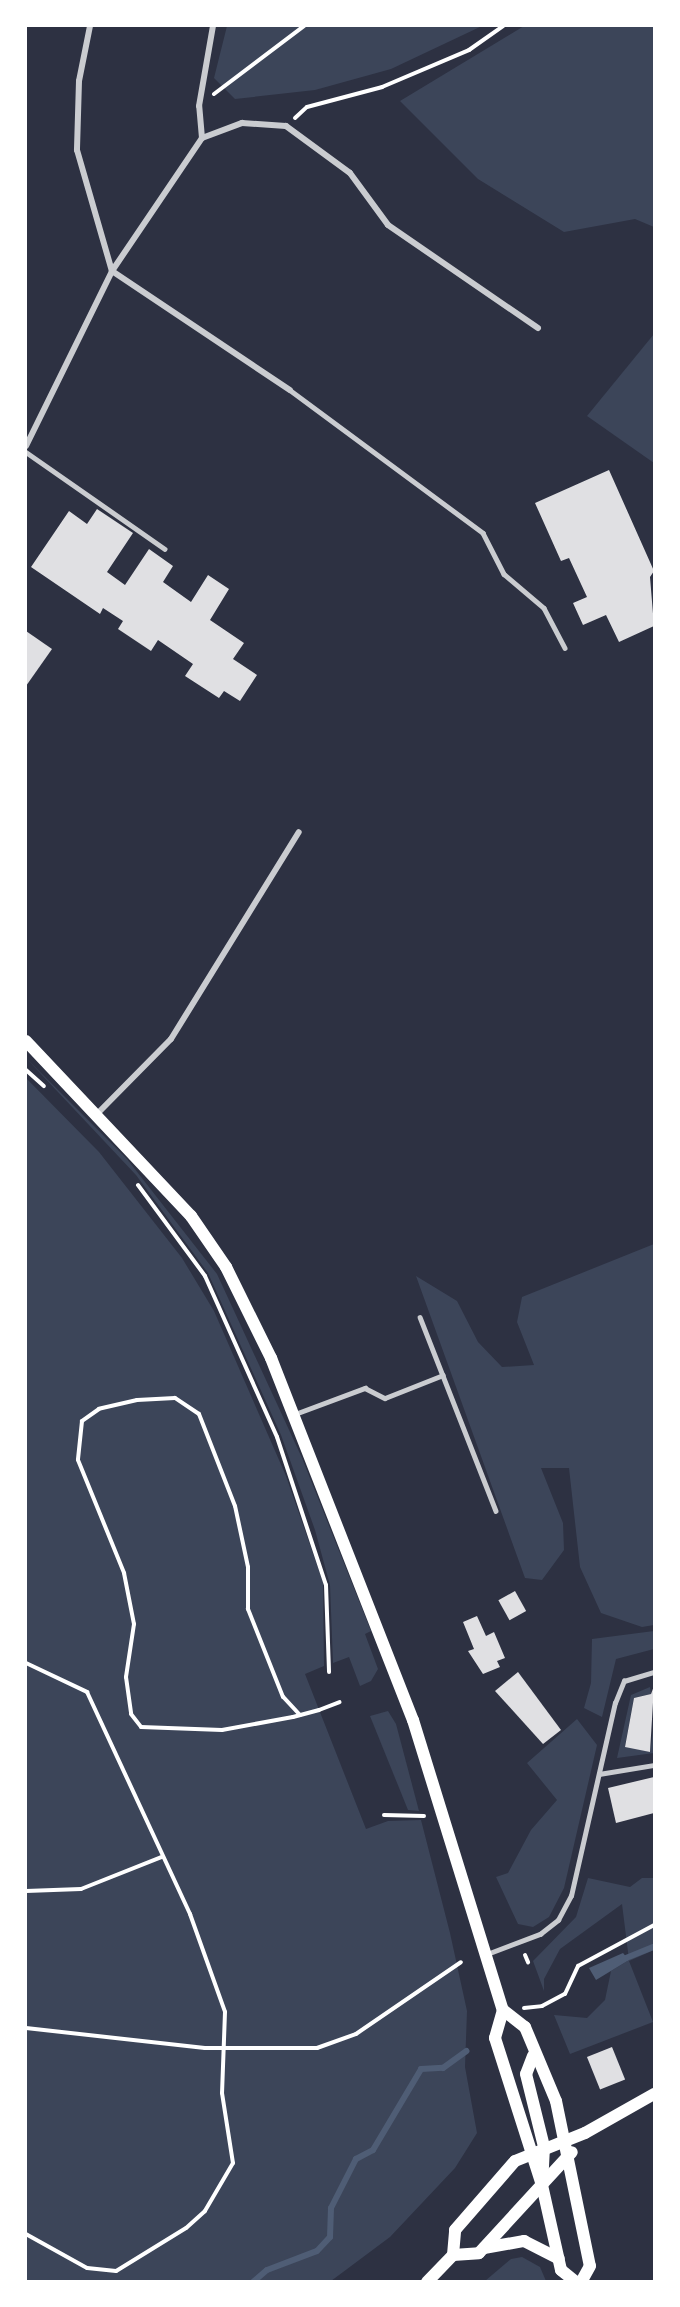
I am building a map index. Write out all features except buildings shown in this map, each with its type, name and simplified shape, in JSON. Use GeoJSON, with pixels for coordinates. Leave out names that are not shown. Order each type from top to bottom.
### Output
{"type":"FeatureCollection","features":[{"type":"Feature","properties":{"kind":"main road"},"geometry":{"type":"LineString","coordinates":[[26,1041],[191,1216],[226,1267],[295,1414],[413,1720],[503,2010],[495,2038],[529,2152],[542,2185],[561,2270],[576,2282]]}},
{"type":"Feature","properties":{"kind":"main road"},"geometry":{"type":"LineString","coordinates":[[503,2010],[525,2026],[533,2056],[546,2070],[566,2139],[590,2266],[581,2282]]}},
{"type":"Feature","properties":{"kind":"main road"},"geometry":{"type":"LineString","coordinates":[[533,2056],[526,2074],[544,2147],[542,2185]]}},
{"type":"Feature","properties":{"kind":"main road"},"geometry":{"type":"LineString","coordinates":[[453,2255],[455,2230],[529,2152],[585,2133],[654,2094]]}},
{"type":"Feature","properties":{"kind":"main road"},"geometry":{"type":"LineString","coordinates":[[484,2248],[569,2156],[585,2133]]}},
{"type":"Feature","properties":{"kind":"main road"},"geometry":{"type":"LineString","coordinates":[[427,2282],[453,2255],[524,2241],[559,2259]]}},
{"type":"Feature","properties":{"kind":"street"},"geometry":{"type":"LineString","coordinates":[[90,26],[79,81],[77,150],[112,271],[290,390]]}},
{"type":"Feature","properties":{"kind":"street"},"geometry":{"type":"LineString","coordinates":[[202,138],[199,106],[213,26]]}},
{"type":"Feature","properties":{"kind":"street"},"geometry":{"type":"LineString","coordinates":[[26,446],[112,271],[202,138],[242,123],[286,126],[350,173],[388,225],[538,328]]}},
{"type":"Feature","properties":{"kind":"street"},"geometry":{"type":"LineString","coordinates":[[97,1114],[171,1039],[299,832]]}},
{"type":"Feature","properties":{"kind":"lane"},"geometry":{"type":"LineString","coordinates":[[290,390],[483,533],[504,573],[544,608],[565,648]]}},
{"type":"Feature","properties":{"kind":"lane"},"geometry":{"type":"LineString","coordinates":[[26,452],[165,549]]}},
{"type":"Feature","properties":{"kind":"lane"},"geometry":{"type":"LineString","coordinates":[[420,1317],[496,1511]]}},
{"type":"Feature","properties":{"kind":"lane"},"geometry":{"type":"LineString","coordinates":[[295,1414],[365,1388],[385,1398],[443,1376]]}},
{"type":"Feature","properties":{"kind":"lane"},"geometry":{"type":"LineString","coordinates":[[486,1954],[540,1934],[558,1920],[571,1896],[608,1732],[624,1681],[654,1672]]}},
{"type":"Feature","properties":{"kind":"lane"},"geometry":{"type":"LineString","coordinates":[[599,1774],[654,1765]]}},
{"type":"Feature","properties":{"kind":"path"},"geometry":{"type":"LineString","coordinates":[[199,106],[304,26]]}},
{"type":"Feature","properties":{"kind":"path"},"geometry":{"type":"LineString","coordinates":[[286,126],[307,107],[382,87],[469,50],[503,26]]}},
{"type":"Feature","properties":{"kind":"path"},"geometry":{"type":"LineString","coordinates":[[26,1070],[54,1095]]}},
{"type":"Feature","properties":{"kind":"path"},"geometry":{"type":"LineString","coordinates":[[133,1179],[205,1276],[278,1437],[326,1585],[329,1672]]}},
{"type":"Feature","properties":{"kind":"path"},"geometry":{"type":"LineString","coordinates":[[300,1715],[283,1697],[248,1609],[248,1567],[235,1506],[199,1414],[175,1398],[137,1400],[99,1409],[82,1421],[78,1460],[124,1573],[134,1624],[126,1677],[131,1714],[141,1727],[222,1730],[300,1715],[340,1701]]}},
{"type":"Feature","properties":{"kind":"path"},"geometry":{"type":"LineString","coordinates":[[26,1663],[87,1692],[162,1857],[217,1986],[225,2012],[222,2092],[233,2163],[206,2211],[116,2271],[87,2268],[26,2234]]}},
{"type":"Feature","properties":{"kind":"path"},"geometry":{"type":"LineString","coordinates":[[384,1815],[424,1816]]}},
{"type":"Feature","properties":{"kind":"path"},"geometry":{"type":"LineString","coordinates":[[26,1891],[81,1888],[162,1857]]}},
{"type":"Feature","properties":{"kind":"path"},"geometry":{"type":"LineString","coordinates":[[503,2010],[543,2006],[565,1994],[578,1966],[654,1925]]}},
{"type":"Feature","properties":{"kind":"path"},"geometry":{"type":"LineString","coordinates":[[525,1955],[528,1962]]}},
{"type":"Feature","properties":{"kind":"path"},"geometry":{"type":"LineString","coordinates":[[26,2028],[225,2049],[317,2048],[356,2034],[461,1962]]}},
{"type":"Feature","properties":{"kind":"shaded area"},"geometry":{"type":"Polygon","coordinates":[[[227,26],[482,26],[391,69],[315,90],[235,99],[214,78],[227,26]]]}},
{"type":"Feature","properties":{"kind":"shaded area"},"geometry":{"type":"Polygon","coordinates":[[[524,26],[654,26],[654,227],[635,219],[564,232],[478,179],[400,101],[524,26]]]}},
{"type":"Feature","properties":{"kind":"shaded area"},"geometry":{"type":"Polygon","coordinates":[[[654,334],[654,463],[587,416],[654,334]]]}},
{"type":"Feature","properties":{"kind":"shaded area"},"geometry":{"type":"Polygon","coordinates":[[[26,1058],[127,1159],[217,1274],[302,1458],[371,1631],[365,1634],[378,1669],[371,1681],[360,1686],[349,1657],[333,1663],[330,1585],[315,1530],[281,1435],[208,1273],[136,1175],[26,1058]]]}},
{"type":"Feature","properties":{"kind":"shaded area"},"geometry":{"type":"Polygon","coordinates":[[[26,1078],[99,1152],[182,1258],[214,1311],[286,1476],[323,1582],[324,1666],[305,1674],[366,1829],[388,1821],[421,1820],[450,1933],[467,2011],[465,2067],[477,2133],[455,2168],[390,2237],[331,2281],[26,2281],[26,1078]]]}},
{"type":"Feature","properties":{"kind":"shaded area"},"geometry":{"type":"Polygon","coordinates":[[[654,1244],[654,1625],[642,1627],[601,1613],[580,1567],[569,1468],[541,1468],[563,1523],[564,1550],[542,1580],[525,1578],[416,1276],[457,1301],[478,1342],[502,1367],[534,1365],[517,1322],[522,1297],[654,1244]]]}},
{"type":"Feature","properties":{"kind":"shaded area"},"geometry":{"type":"Polygon","coordinates":[[[654,1631],[654,1649],[616,1659],[602,1717],[584,1708],[591,1683],[592,1639],[654,1631]]]}},
{"type":"Feature","properties":{"kind":"shaded area"},"geometry":{"type":"Polygon","coordinates":[[[650,1687],[651,1694],[634,1698],[625,1746],[650,1752],[654,1724],[654,1753],[617,1758],[631,1695],[650,1687]]]}},
{"type":"Feature","properties":{"kind":"shaded area"},"geometry":{"type":"Polygon","coordinates":[[[388,1711],[396,1724],[419,1811],[408,1810],[370,1716],[388,1711]]]}},
{"type":"Feature","properties":{"kind":"shaded area"},"geometry":{"type":"Polygon","coordinates":[[[577,1719],[597,1745],[564,1888],[549,1917],[533,1927],[518,1924],[496,1877],[508,1873],[531,1830],[557,1800],[527,1763],[577,1719]]]}},
{"type":"Feature","properties":{"kind":"shaded area"},"geometry":{"type":"Polygon","coordinates":[[[588,1878],[630,1887],[642,1878],[654,1878],[654,1950],[629,1961],[653,2022],[570,2054],[554,2015],[587,2018],[605,2000],[611,1971],[629,1960],[622,1904],[560,1949],[544,1979],[544,1991],[533,1961],[576,1917],[588,1878]]]}},
{"type":"Feature","properties":{"kind":"shaded area"},"geometry":{"type":"Polygon","coordinates":[[[623,1953],[629,1960],[596,1980],[589,1968],[623,1953]]]}},
{"type":"Feature","properties":{"kind":"shaded area"},"geometry":{"type":"Polygon","coordinates":[[[522,2257],[540,2267],[546,2281],[485,2281],[511,2259],[522,2257]]]}},
{"type":"Feature","properties":{"kind":"waterway"},"geometry":{"type":"LineString","coordinates":[[621,1960],[654,1947]]}},
{"type":"Feature","properties":{"kind":"waterway"},"geometry":{"type":"LineString","coordinates":[[253,2282],[267,2270],[317,2251],[330,2237],[331,2208],[356,2159],[373,2150],[421,2069],[443,2068],[466,2051]]}}]}
